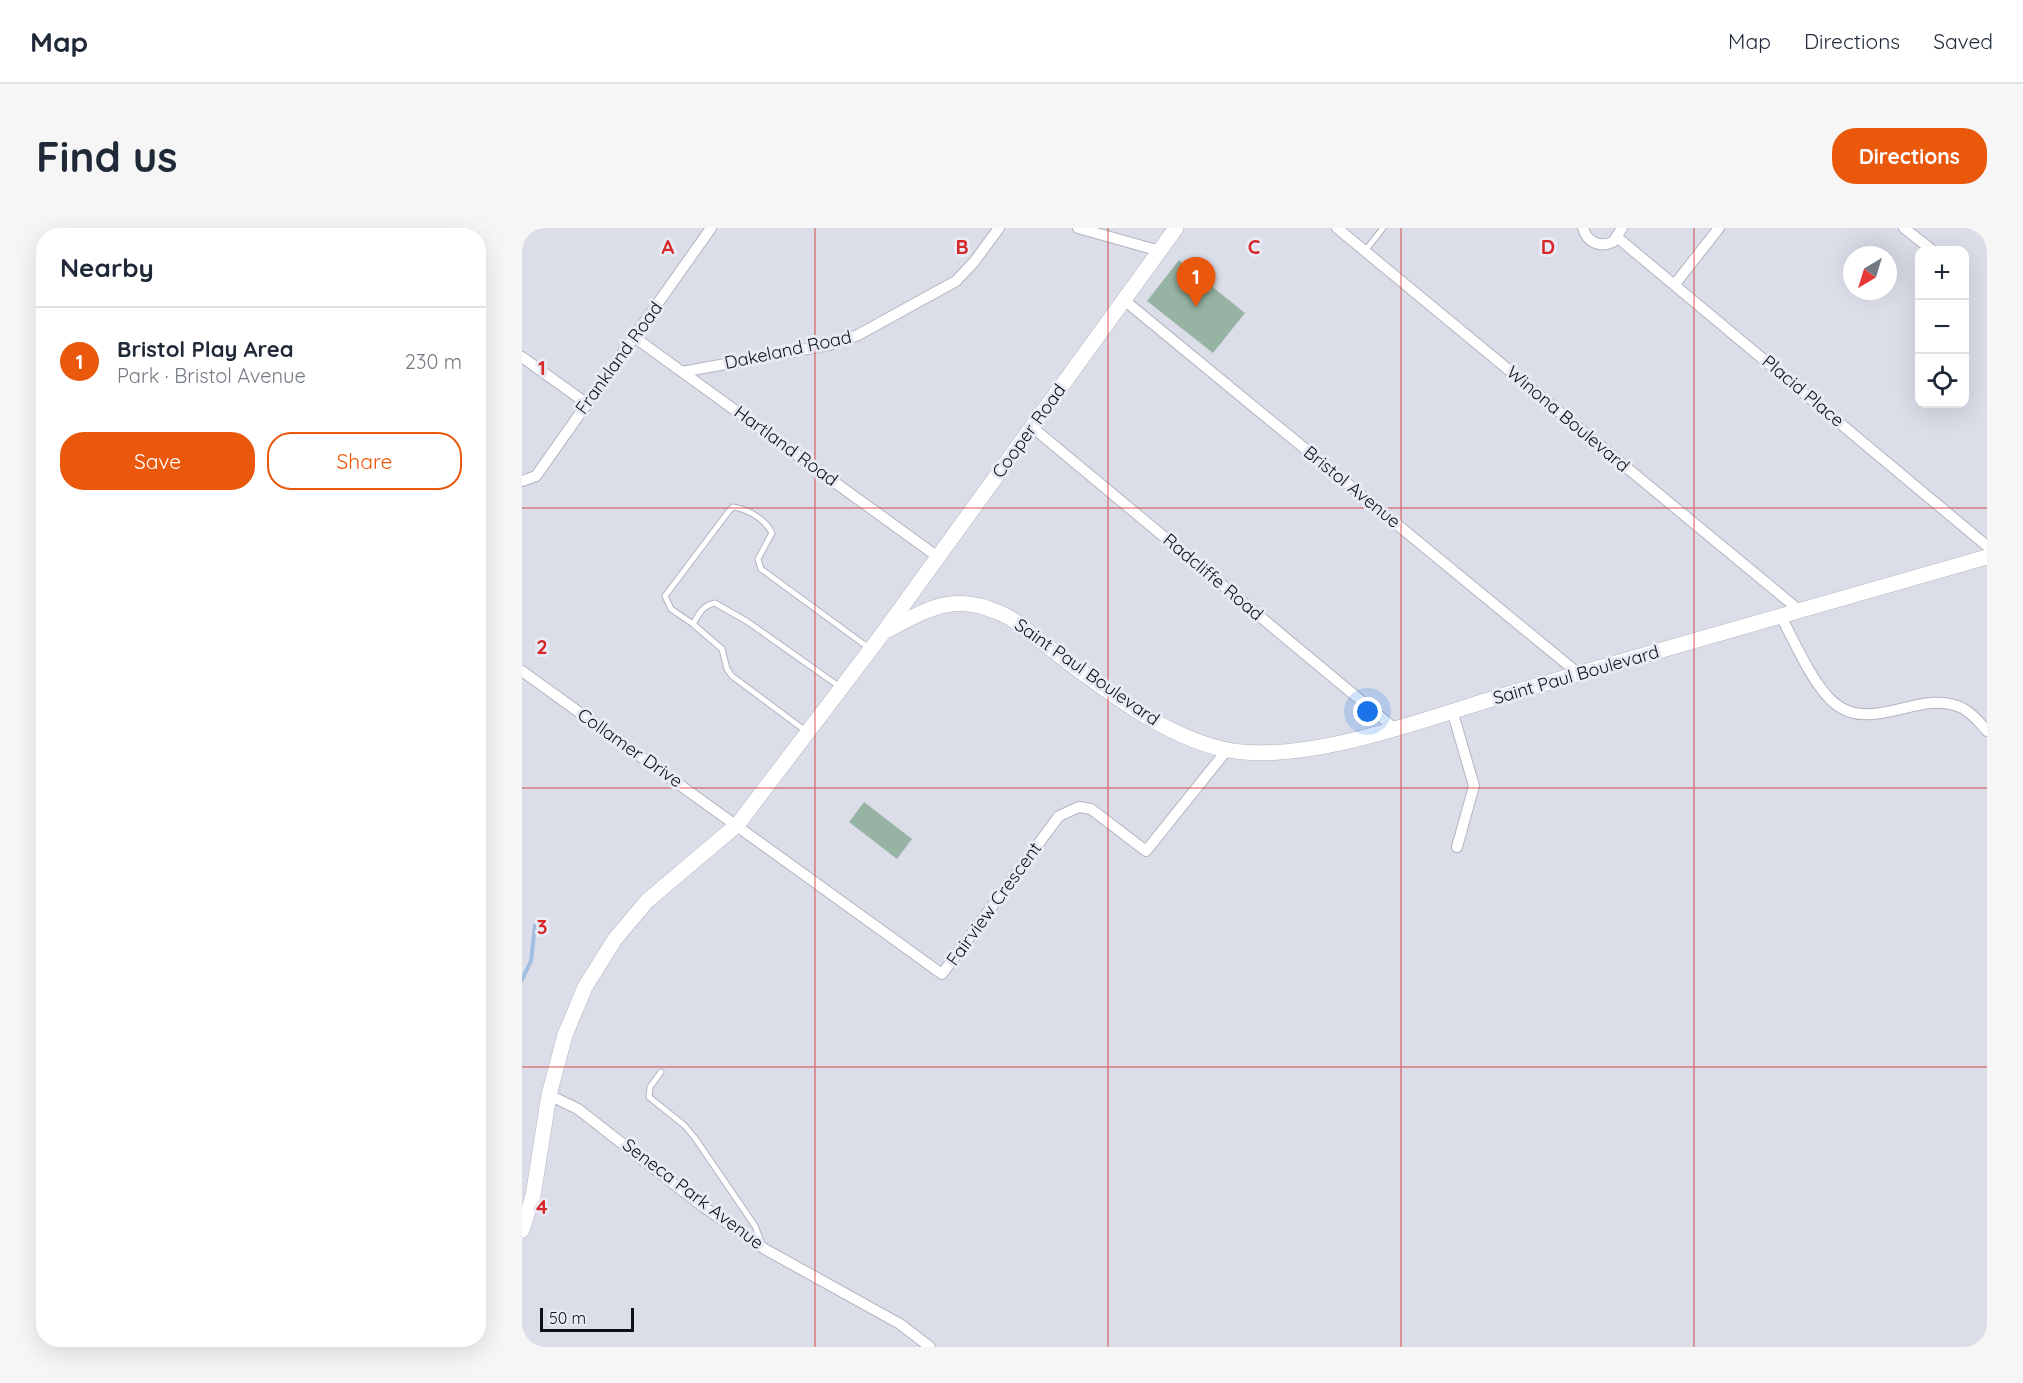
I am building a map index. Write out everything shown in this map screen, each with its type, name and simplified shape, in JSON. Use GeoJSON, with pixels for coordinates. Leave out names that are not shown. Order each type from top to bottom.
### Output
{"type":"FeatureCollection","features":[{"type":"Feature","properties":{"kind":"main road","name":"Cooper Road"},"geometry":{"type":"LineString","coordinates":[[883,633],[1176,228]]}},
{"type":"Feature","properties":{"kind":"main road","name":"Saint Paul Boulevard"},"geometry":{"type":"LineString","coordinates":[[523,1224],[540,1163],[549,1095],[559,1055],[576,1007],[615,939],[647,901],[738,824],[883,633],[939,605],[974,603],[1010,618],[1157,723],[1178,735],[1227,750],[1279,753],[1394,728],[1987,557]]}},
{"type":"Feature","properties":{"kind":"street","name":"Frankland Road"},"geometry":{"type":"LineString","coordinates":[[522,481],[536,476],[711,228]]}},
{"type":"Feature","properties":{"kind":"street","name":"Dakeland Road"},"geometry":{"type":"LineString","coordinates":[[682,372],[829,345],[858,335],[956,280],[974,262],[999,228]]}},
{"type":"Feature","properties":{"kind":"street"},"geometry":{"type":"LineString","coordinates":[[1078,228],[1160,250]]}},
{"type":"Feature","properties":{"kind":"street","name":"Winona Boulevard"},"geometry":{"type":"LineString","coordinates":[[1337,228],[1799,610]]}},
{"type":"Feature","properties":{"kind":"street","name":"Placid Place"},"geometry":{"type":"LineString","coordinates":[[1583,228],[1585,236],[1595,244],[1607,245],[1620,233],[1675,284],[1987,546]]}},
{"type":"Feature","properties":{"kind":"street"},"geometry":{"type":"LineString","coordinates":[[1675,284],[1719,228]]}},
{"type":"Feature","properties":{"kind":"street"},"geometry":{"type":"LineString","coordinates":[[1904,228],[1927,246]]}},
{"type":"Feature","properties":{"kind":"street","name":"Bristol Avenue"},"geometry":{"type":"LineString","coordinates":[[1124,300],[1579,674]]}},
{"type":"Feature","properties":{"kind":"street","name":"Hartland Road"},"geometry":{"type":"LineString","coordinates":[[634,337],[938,556]]}},
{"type":"Feature","properties":{"kind":"street"},"geometry":{"type":"LineString","coordinates":[[522,357],[586,403]]}},
{"type":"Feature","properties":{"kind":"street","name":"Radcliffe Road"},"geometry":{"type":"LineString","coordinates":[[1032,427],[1394,728]]}},
{"type":"Feature","properties":{"kind":"street"},"geometry":{"type":"LineString","coordinates":[[1780,615],[1821,687],[1839,706],[1867,715],[1938,703],[1951,704],[1975,716],[1987,731]]}},
{"type":"Feature","properties":{"kind":"street","name":"Collamer Drive"},"geometry":{"type":"LineString","coordinates":[[522,671],[738,824]]}},
{"type":"Feature","properties":{"kind":"street"},"geometry":{"type":"LineString","coordinates":[[1452,710],[1474,786],[1457,847]]}},
{"type":"Feature","properties":{"kind":"street","name":"Fairview Crescent"},"geometry":{"type":"LineString","coordinates":[[738,824],[942,975],[1059,816],[1079,807],[1091,809],[1146,851],[1227,750]]}},
{"type":"Feature","properties":{"kind":"street","name":"Seneca Park Avenue"},"geometry":{"type":"LineString","coordinates":[[549,1095],[578,1109],[702,1206],[763,1248],[900,1324],[930,1347]]}},
{"type":"Feature","properties":{"kind":"lane"},"geometry":{"type":"LineString","coordinates":[[1365,251],[1381,229]]}},
{"type":"Feature","properties":{"kind":"lane"},"geometry":{"type":"LineString","coordinates":[[808,732],[732,676],[727,669],[722,649],[666,604],[665,596],[733,507],[743,508],[760,519],[768,525],[772,533],[758,559],[761,569],[870,649]]}},
{"type":"Feature","properties":{"kind":"lane"},"geometry":{"type":"LineString","coordinates":[[693,624],[707,604],[715,603],[748,622],[841,688]]}},
{"type":"Feature","properties":{"kind":"lane"},"geometry":{"type":"LineString","coordinates":[[661,1072],[650,1087],[649,1097],[684,1125],[695,1138],[755,1226],[763,1248]]}},
{"type":"Feature","properties":{"kind":"green space"},"geometry":{"type":"Polygon","coordinates":[[[1179,260],[1245,313],[1213,353],[1147,301],[1179,260]]]}},
{"type":"Feature","properties":{"kind":"green space"},"geometry":{"type":"Polygon","coordinates":[[[864,802],[912,839],[897,859],[849,822],[864,802]]]}},
{"type":"Feature","properties":{"kind":"waterway"},"geometry":{"type":"LineString","coordinates":[[522,980],[531,961],[535,926]]}},
{"type":"Feature","properties":{"kind":"place","name":"Bristol Play Area"},"geometry":{"type":"Point","coordinates":[1196,307]}}]}
